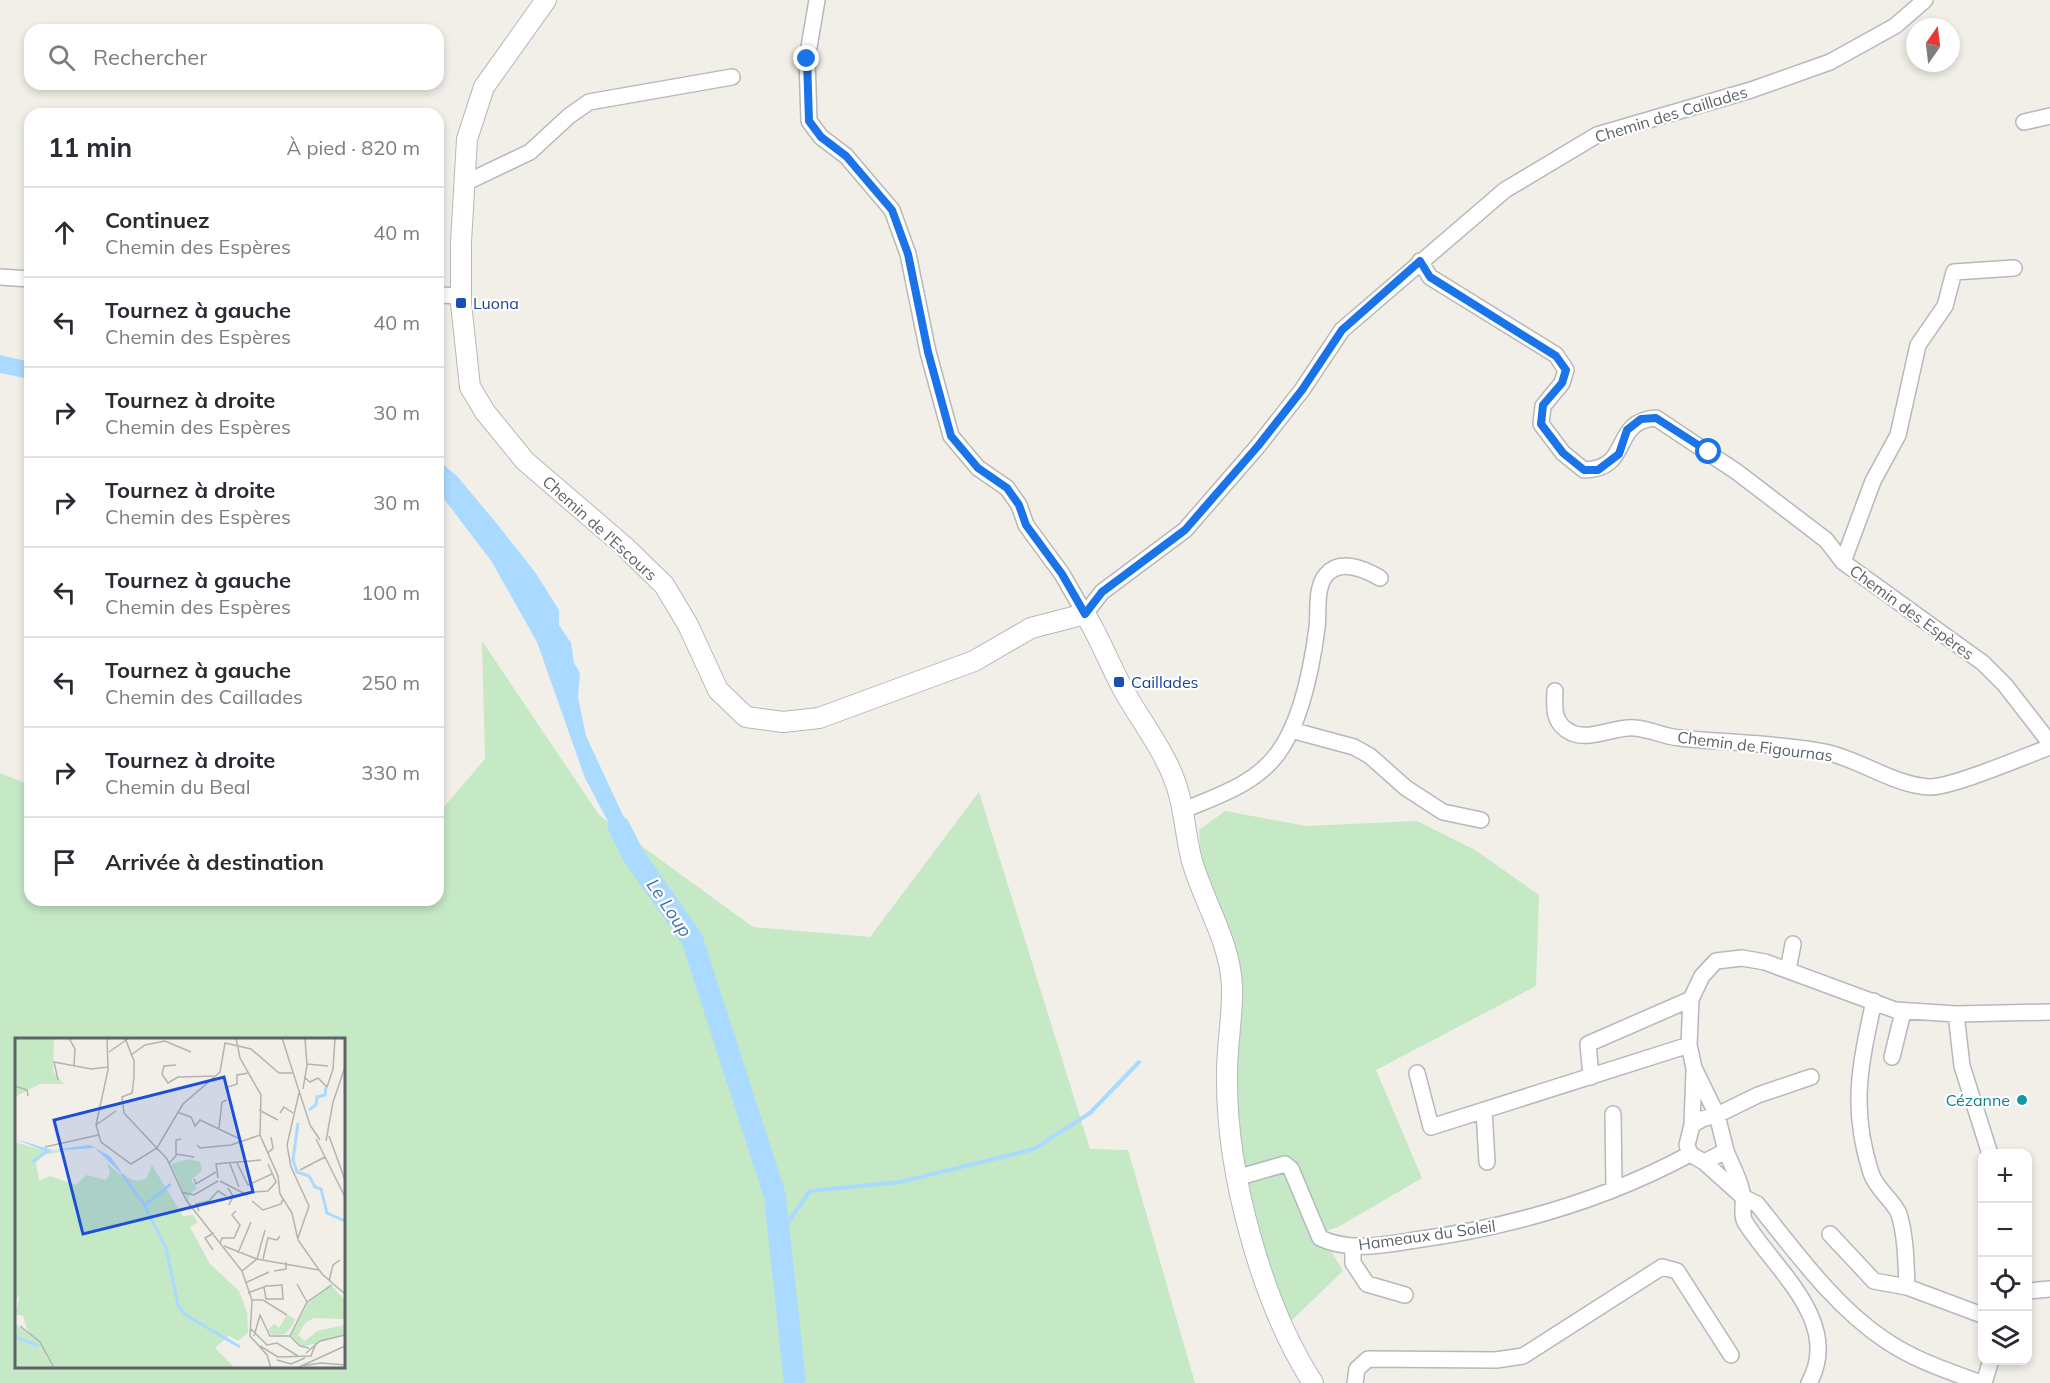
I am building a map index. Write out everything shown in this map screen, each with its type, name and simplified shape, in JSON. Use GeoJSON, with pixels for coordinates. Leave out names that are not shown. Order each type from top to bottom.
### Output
{"type":"FeatureCollection","features":[{"type":"Feature","properties":{"kind":"street","name":"Chemin de l'Escours"},"geometry":{"type":"LineString","coordinates":[[546,0],[484,87],[467,139],[461,296],[470,387],[484,412],[525,461],[624,546],[664,585],[688,625],[718,690],[746,717],[783,722],[819,718],[974,662],[1031,628],[1074,617]]}},
{"type":"Feature","properties":{"kind":"street"},"geometry":{"type":"LineString","coordinates":[[817,0],[807,59],[809,121],[821,137],[846,156],[892,210],[908,254],[928,352],[951,436],[978,468],[1007,488],[1019,505],[1026,525],[1062,574],[1074,617],[1167,761],[1182,811],[1192,862],[1220,933],[1232,986],[1227,1082],[1236,1178],[1248,1226],[1274,1301],[1302,1366],[1313,1383]]}},
{"type":"Feature","properties":{"kind":"street","name":"Chemin des Caillades"},"geometry":{"type":"LineString","coordinates":[[1074,617],[1102,592],[1185,530],[1258,446],[1302,390],[1342,330],[1505,190],[1597,135],[1751,90],[1830,62],[1895,26],[1925,0]]}},
{"type":"Feature","properties":{"kind":"street"},"geometry":{"type":"LineString","coordinates":[[464,184],[530,152],[569,116],[589,102],[732,77]]}},
{"type":"Feature","properties":{"kind":"street"},"geometry":{"type":"LineString","coordinates":[[2024,122],[2050,116]]}},
{"type":"Feature","properties":{"kind":"street","name":"Chemin des Espères"},"geometry":{"type":"LineString","coordinates":[[1420,261],[1430,277],[1556,356],[1566,370],[1562,383],[1543,405],[1541,424],[1563,453],[1584,470],[1598,470],[1619,454],[1627,430],[1641,419],[1656,418],[1737,472],[1826,540],[1843,562],[1983,663],[2005,685],[2050,745]]}},
{"type":"Feature","properties":{"kind":"street"},"geometry":{"type":"LineString","coordinates":[[1843,562],[1873,481],[1898,435],[1918,345],[1945,306],[1954,272],[2014,267]]}},
{"type":"Feature","properties":{"kind":"street"},"geometry":{"type":"LineString","coordinates":[[0,277],[24,279]]}},
{"type":"Feature","properties":{"kind":"street"},"geometry":{"type":"LineString","coordinates":[[444,295],[461,296]]}},
{"type":"Feature","properties":{"kind":"street"},"geometry":{"type":"LineString","coordinates":[[1182,811],[1244,785],[1278,754],[1291,730],[1310,672],[1320,589],[1327,573],[1334,568],[1363,568],[1380,578]]}},
{"type":"Feature","properties":{"kind":"street","name":"Chemin de Figournas"},"geometry":{"type":"LineString","coordinates":[[1555,691],[1553,713],[1561,724],[1572,732],[1585,736],[1635,728],[1677,738],[1824,752],[1854,760],[1896,778],[1930,787],[1961,779],[2050,745]]}},
{"type":"Feature","properties":{"kind":"street"},"geometry":{"type":"LineString","coordinates":[[1291,730],[1354,747],[1370,756],[1406,788],[1443,812],[1481,820]]}},
{"type":"Feature","properties":{"kind":"street"},"geometry":{"type":"LineString","coordinates":[[1788,970],[1793,944]]}},
{"type":"Feature","properties":{"kind":"street"},"geometry":{"type":"LineString","coordinates":[[1809,1383],[1818,1367],[1817,1339],[1808,1307],[1743,1219],[1743,1197],[1726,1151],[1717,1115],[1694,1068],[1689,1045],[1691,999],[1702,976],[1716,961],[1742,958],[1765,962],[1904,1012],[1956,1014],[2050,1012]]}},
{"type":"Feature","properties":{"kind":"street"},"geometry":{"type":"LineString","coordinates":[[1590,1077],[1588,1044],[1691,999]]}},
{"type":"Feature","properties":{"kind":"street"},"geometry":{"type":"LineString","coordinates":[[1874,1001],[1859,1066],[1857,1110],[1872,1175],[1884,1196],[1898,1212],[1907,1287]]}},
{"type":"Feature","properties":{"kind":"street"},"geometry":{"type":"LineString","coordinates":[[1892,1057],[1904,1012]]}},
{"type":"Feature","properties":{"kind":"street"},"geometry":{"type":"LineString","coordinates":[[1956,1014],[1962,1066],[1988,1149]]}},
{"type":"Feature","properties":{"kind":"street"},"geometry":{"type":"LineString","coordinates":[[1417,1073],[1431,1127],[1689,1045]]}},
{"type":"Feature","properties":{"kind":"street"},"geometry":{"type":"LineString","coordinates":[[1694,1068],[1692,1125],[1687,1145],[1690,1154],[1704,1162],[1743,1197],[1757,1204],[1848,1310],[1886,1341],[1934,1366],[1982,1383],[1989,1365]]}},
{"type":"Feature","properties":{"kind":"street"},"geometry":{"type":"LineString","coordinates":[[1692,1125],[1758,1095],[1811,1077]]}},
{"type":"Feature","properties":{"kind":"street"},"geometry":{"type":"LineString","coordinates":[[1484,1110],[1487,1162]]}},
{"type":"Feature","properties":{"kind":"street"},"geometry":{"type":"LineString","coordinates":[[1613,1114],[1614,1189]]}},
{"type":"Feature","properties":{"kind":"street"},"geometry":{"type":"LineString","coordinates":[[1704,1162],[1726,1151]]}},
{"type":"Feature","properties":{"kind":"street","name":"Hameaux du Soleil"},"geometry":{"type":"LineString","coordinates":[[1236,1178],[1285,1164],[1291,1168],[1320,1238],[1338,1246],[1374,1246],[1481,1231],[1629,1185],[1690,1154]]}},
{"type":"Feature","properties":{"kind":"street"},"geometry":{"type":"LineString","coordinates":[[1830,1234],[1874,1281],[1907,1287],[1978,1313]]}},
{"type":"Feature","properties":{"kind":"street"},"geometry":{"type":"LineString","coordinates":[[1353,1246],[1353,1263],[1367,1284],[1405,1295]]}},
{"type":"Feature","properties":{"kind":"street"},"geometry":{"type":"LineString","coordinates":[[1355,1383],[1356,1369],[1368,1359],[1496,1360],[1523,1356],[1662,1267],[1677,1271],[1731,1355]]}},
{"type":"Feature","properties":{"kind":"street"},"geometry":{"type":"LineString","coordinates":[[2032,1291],[2050,1289]]}},
{"type":"Feature","properties":{"kind":"green space"},"geometry":{"type":"Polygon","coordinates":[[[482,641],[599,815],[753,927],[870,937],[979,792],[1090,1149],[1128,1150],[1195,1383],[0,1383],[0,773],[24,783],[24,906],[444,906],[444,807],[485,759],[482,641]]]}},
{"type":"Feature","properties":{"kind":"green space"},"geometry":{"type":"Polygon","coordinates":[[[1225,811],[1306,826],[1417,821],[1475,850],[1539,895],[1536,986],[1376,1070],[1422,1178],[1338,1227],[1320,1233],[1343,1271],[1290,1322],[1245,1198],[1220,1066],[1230,947],[1202,872],[1199,830],[1225,811]]]}},
{"type":"Feature","properties":{"kind":"water"},"geometry":{"type":"Polygon","coordinates":[[[0,355],[24,361],[24,378],[0,373],[0,355]]]}},
{"type":"Feature","properties":{"kind":"water","name":"Le Loup"},"geometry":{"type":"Polygon","coordinates":[[[444,465],[457,476],[497,524],[535,572],[559,610],[559,625],[571,643],[574,663],[580,673],[578,697],[586,736],[626,822],[637,852],[628,859],[585,778],[537,642],[492,562],[444,499],[444,465]]]}},
{"type":"Feature","properties":{"kind":"waterway","name":"Le Loup"},"geometry":{"type":"LineString","coordinates":[[619,827],[633,855],[692,939],[775,1196],[795,1383]]}},
{"type":"Feature","properties":{"kind":"waterway"},"geometry":{"type":"LineString","coordinates":[[779,1235],[810,1191],[900,1182],[1034,1149],[1090,1113],[1139,1062]]}},
{"type":"Feature","properties":{"kind":"place","name":"Luona"},"geometry":{"type":"Point","coordinates":[461,303]}},
{"type":"Feature","properties":{"kind":"place","name":"Caillades"},"geometry":{"type":"Point","coordinates":[1119,682]}},
{"type":"Feature","properties":{"kind":"place","name":"Cézanne"},"geometry":{"type":"Point","coordinates":[2022,1100]}},
{"type":"Feature","properties":{"kind":"route"},"geometry":{"type":"LineString","coordinates":[[807,59],[809,121],[821,137],[846,156],[892,210],[908,254],[928,352],[951,436],[957,447],[978,468],[1007,488],[1019,505],[1026,525],[1062,574],[1085,614],[1102,592],[1185,530],[1258,446],[1302,390],[1342,330],[1420,261],[1430,277],[1556,356],[1566,370],[1562,383],[1543,405],[1541,424],[1563,453],[1584,470],[1598,470],[1619,454],[1627,430],[1641,419],[1656,418],[1682,438],[1709,452]]}}]}
